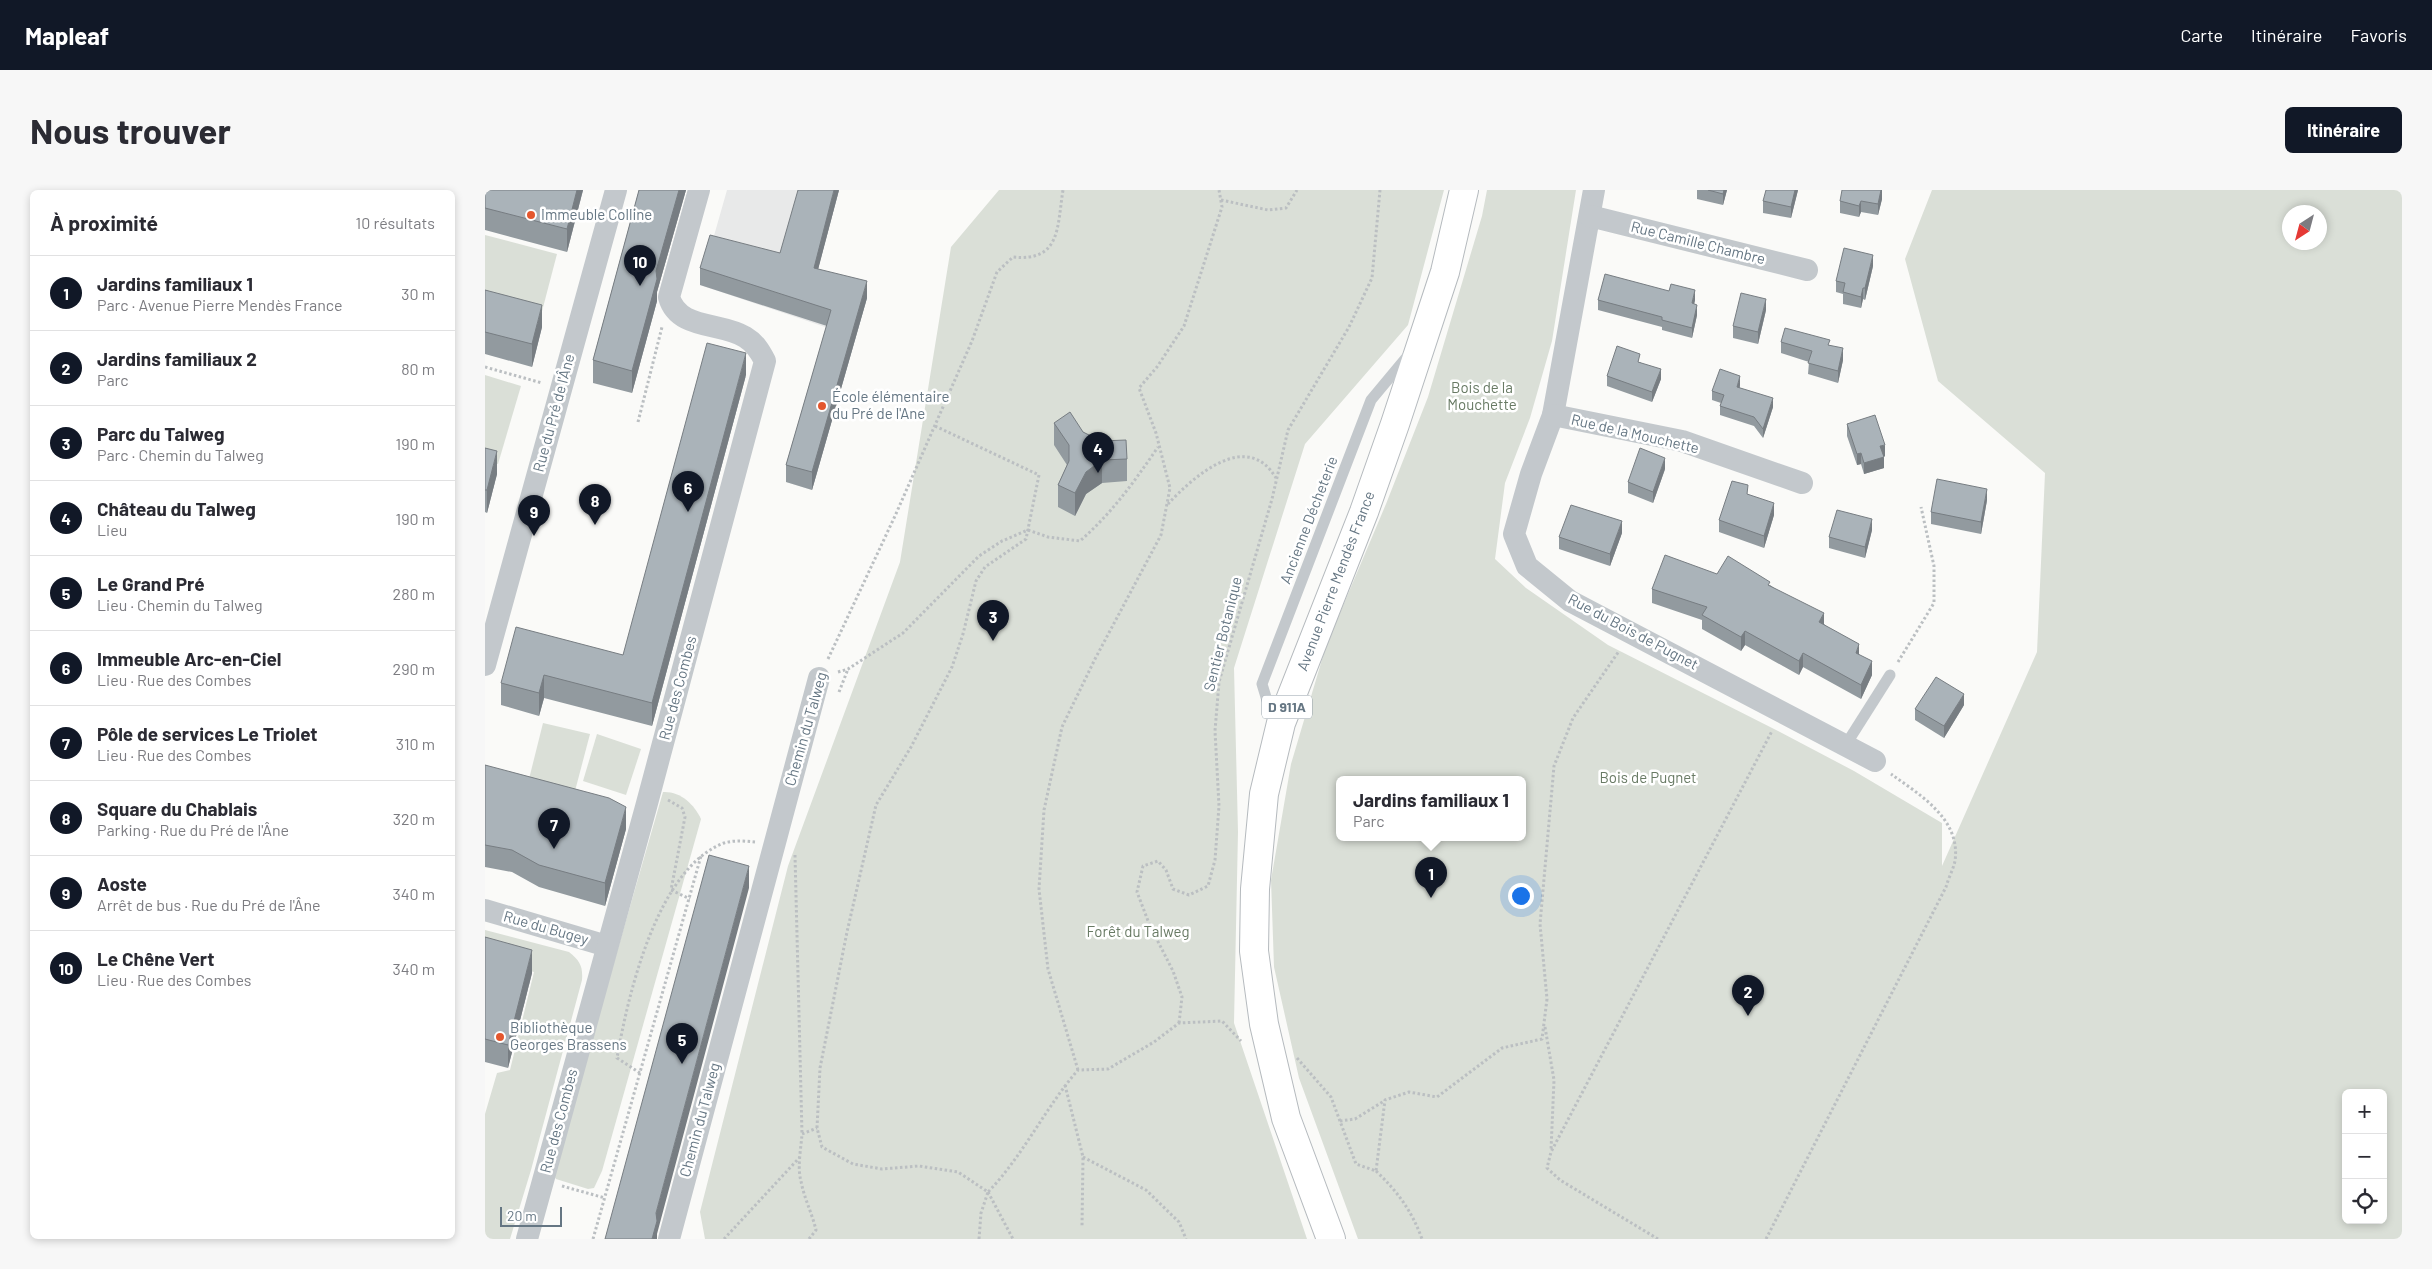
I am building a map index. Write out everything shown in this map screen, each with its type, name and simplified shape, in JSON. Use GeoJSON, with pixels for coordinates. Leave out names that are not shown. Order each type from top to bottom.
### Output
{"type":"FeatureCollection","features":[{"type":"Feature","properties":{"kind":"main road","name":"Avenue Pierre Mendès France"},"geometry":{"type":"LineString","coordinates":[[1331,1239],[1286,1118],[1264,1024],[1254,951],[1255,889],[1264,794],[1281,723],[1364,512],[1423,340],[1445,272],[1464,190]]}},
{"type":"Feature","properties":{"kind":"street","name":"Rue du Pré de l'Âne"},"geometry":{"type":"LineString","coordinates":[[485,665],[616,190]]}},
{"type":"Feature","properties":{"kind":"street"},"geometry":{"type":"LineString","coordinates":[[669,297],[699,190]]}},
{"type":"Feature","properties":{"kind":"street","name":"Rue du Bois de Pugnet"},"geometry":{"type":"LineString","coordinates":[[1595,190],[1553,416],[1531,474],[1514,534],[1527,566],[1570,602],[1634,633],[1875,761]]}},
{"type":"Feature","properties":{"kind":"street","name":"Rue Camille Chambre"},"geometry":{"type":"LineString","coordinates":[[1590,216],[1807,270]]}},
{"type":"Feature","properties":{"kind":"street","name":"Rue des Combes"},"geometry":{"type":"LineString","coordinates":[[527,1239],[647,807],[765,361],[754,344],[744,336],[680,316],[672,308],[669,297]]}},
{"type":"Feature","properties":{"kind":"street","name":"Rue de la Mouchette"},"geometry":{"type":"LineString","coordinates":[[1553,416],[1682,441],[1802,483]]}},
{"type":"Feature","properties":{"kind":"street","name":"Chemin du Talweg"},"geometry":{"type":"LineString","coordinates":[[669,1239],[819,678]]}},
{"type":"Feature","properties":{"kind":"street","name":"Rue du Bugey"},"geometry":{"type":"LineString","coordinates":[[485,910],[607,946]]}},
{"type":"Feature","properties":{"kind":"lane"},"geometry":{"type":"LineString","coordinates":[[1845,746],[1890,675]]}},
{"type":"Feature","properties":{"kind":"path","name":"Chemin du Talweg"},"geometry":{"type":"LineString","coordinates":[[819,678],[935,426],[972,341],[997,272],[1013,256],[1031,258],[1049,249],[1056,237],[1063,190]]}},
{"type":"Feature","properties":{"kind":"path"},"geometry":{"type":"LineString","coordinates":[[1078,1070],[1048,970],[1039,889],[1044,810],[1062,727],[1095,659],[1161,536],[1170,488],[1158,447],[1156,433],[1139,388],[1157,367],[1183,326],[1222,207],[1219,190]]}},
{"type":"Feature","properties":{"kind":"path"},"geometry":{"type":"LineString","coordinates":[[1221,200],[1267,210],[1286,208],[1297,190]]}},
{"type":"Feature","properties":{"kind":"path","name":"Sentier Botanique"},"geometry":{"type":"LineString","coordinates":[[1179,1023],[1182,997],[1173,971],[1150,926],[1137,892],[1143,866],[1158,861],[1166,870],[1173,890],[1189,895],[1208,886],[1215,860],[1218,815],[1215,731],[1219,682],[1277,479],[1288,430],[1349,327],[1372,278],[1380,190]]}},
{"type":"Feature","properties":{"kind":"path"},"geometry":{"type":"LineString","coordinates":[[638,422],[669,297]]}},
{"type":"Feature","properties":{"kind":"path"},"geometry":{"type":"LineString","coordinates":[[485,367],[519,377]]}},
{"type":"Feature","properties":{"kind":"path"},"geometry":{"type":"LineString","coordinates":[[935,426],[1039,475],[1026,539],[985,567],[976,581],[963,634],[952,667],[911,746],[876,805],[847,932],[820,1068],[817,1128],[823,1147],[853,1164],[882,1169],[919,1166],[958,1172],[988,1192],[1013,1239]]}},
{"type":"Feature","properties":{"kind":"path"},"geometry":{"type":"LineString","coordinates":[[819,678],[848,669],[903,633],[979,556],[1002,541],[1028,530],[1048,537],[1081,541],[1104,520],[1128,491],[1158,447]]}},
{"type":"Feature","properties":{"kind":"path"},"geometry":{"type":"LineString","coordinates":[[1167,505],[1193,480],[1227,460],[1245,456],[1258,458],[1269,467],[1277,479]]}},
{"type":"Feature","properties":{"kind":"path"},"geometry":{"type":"LineString","coordinates":[[1890,675],[1934,603],[1934,566],[1921,506]]}},
{"type":"Feature","properties":{"kind":"path"},"geometry":{"type":"LineString","coordinates":[[1341,1121],[1355,1119],[1385,1100],[1409,1092],[1437,1097],[1502,1048],[1542,1038],[1547,999],[1540,924],[1553,766],[1573,718],[1612,659],[1634,633]]}},
{"type":"Feature","properties":{"kind":"path"},"geometry":{"type":"LineString","coordinates":[[1551,1152],[1782,712]]}},
{"type":"Feature","properties":{"kind":"path"},"geometry":{"type":"LineString","coordinates":[[1766,1239],[1946,887],[1955,862],[1951,831],[1937,808],[1875,761]]}},
{"type":"Feature","properties":{"kind":"path"},"geometry":{"type":"LineString","coordinates":[[640,1073],[617,1058],[623,1021],[658,917],[671,890],[685,817],[682,808],[675,802],[667,800],[647,807]]}},
{"type":"Feature","properties":{"kind":"path"},"geometry":{"type":"LineString","coordinates":[[671,890],[702,856],[725,843],[742,841]]}},
{"type":"Feature","properties":{"kind":"path"},"geometry":{"type":"LineString","coordinates":[[795,849],[802,1134],[800,1180],[816,1230],[809,1239]]}},
{"type":"Feature","properties":{"kind":"path"},"geometry":{"type":"LineString","coordinates":[[593,1239],[702,856]]}},
{"type":"Feature","properties":{"kind":"path"},"geometry":{"type":"LineString","coordinates":[[671,890],[690,899]]}},
{"type":"Feature","properties":{"kind":"path"},"geometry":{"type":"LineString","coordinates":[[979,1239],[981,1213],[988,1192],[1001,1178],[1065,1085],[1078,1070],[1108,1069],[1154,1042],[1179,1023],[1223,1021],[1241,1041]]}},
{"type":"Feature","properties":{"kind":"path"},"geometry":{"type":"LineString","coordinates":[[1544,1024],[1554,1080],[1551,1152],[1547,1168],[1559,1180],[1658,1239]]}},
{"type":"Feature","properties":{"kind":"path"},"geometry":{"type":"LineString","coordinates":[[1296,1057],[1331,1097],[1356,1164],[1376,1170],[1400,1197],[1415,1219],[1422,1239]]}},
{"type":"Feature","properties":{"kind":"path"},"geometry":{"type":"LineString","coordinates":[[1065,1085],[1083,1157],[1082,1227]]}},
{"type":"Feature","properties":{"kind":"path"},"geometry":{"type":"LineString","coordinates":[[1376,1170],[1385,1100]]}},
{"type":"Feature","properties":{"kind":"path"},"geometry":{"type":"LineString","coordinates":[[802,1134],[817,1128]]}},
{"type":"Feature","properties":{"kind":"path"},"geometry":{"type":"LineString","coordinates":[[724,1239],[800,1156]]}},
{"type":"Feature","properties":{"kind":"path"},"geometry":{"type":"LineString","coordinates":[[1083,1157],[1145,1190],[1179,1222],[1187,1239]]}},
{"type":"Feature","properties":{"kind":"path"},"geometry":{"type":"LineString","coordinates":[[543,1181],[605,1198]]}},
{"type":"Feature","properties":{"kind":"shaded area","name":"École élémentaire du Pré de l'Ane"},"geometry":{"type":"Polygon","coordinates":[[[727,190],[839,190],[814,283],[867,298],[812,490],[786,482],[831,329],[700,285],[727,190]]]}},
{"type":"Feature","properties":{"kind":"green space","name":"Forêt du Talweg"},"geometry":{"type":"Polygon","coordinates":[[[999,190],[1444,190],[1408,325],[1305,444],[1234,668],[1238,832],[1234,1023],[1307,1239],[705,1239],[700,1212],[788,866],[900,562],[951,247],[999,190]]]}},
{"type":"Feature","properties":{"kind":"green space"},"geometry":{"type":"Polygon","coordinates":[[[1487,190],[1576,190],[1552,341],[1530,418],[1505,483],[1495,559],[1526,588],[1608,645],[1854,771],[1942,823],[1942,866],[2037,652],[2045,473],[1938,381],[1905,259],[1932,190],[2402,190],[2402,1239],[1358,1239],[1299,1078],[1274,967],[1271,880],[1291,764],[1326,646],[1386,504],[1428,397],[1482,216],[1487,190]]]}},
{"type":"Feature","properties":{"kind":"green space"},"geometry":{"type":"Polygon","coordinates":[[[485,235],[557,254],[540,319],[485,305],[485,235]]]}},
{"type":"Feature","properties":{"kind":"green space"},"geometry":{"type":"Polygon","coordinates":[[[485,375],[521,386],[498,464],[485,461],[485,375]]]}},
{"type":"Feature","properties":{"kind":"green space"},"geometry":{"type":"Polygon","coordinates":[[[543,723],[590,734],[575,791],[529,779],[543,723]]]}},
{"type":"Feature","properties":{"kind":"green space"},"geometry":{"type":"Polygon","coordinates":[[[597,734],[641,749],[626,795],[583,781],[597,734]]]}},
{"type":"Feature","properties":{"kind":"green space"},"geometry":{"type":"Polygon","coordinates":[[[663,792],[681,796],[695,808],[701,819],[602,1171],[594,1188],[588,1189],[556,1179],[553,1174],[663,792]]]}},
{"type":"Feature","properties":{"kind":"green space"},"geometry":{"type":"Polygon","coordinates":[[[485,930],[569,952],[576,958],[582,971],[582,980],[531,1170],[510,1239],[485,1239],[485,1114],[497,1073],[510,1070],[534,972],[485,959],[485,930]]]}},
{"type":"Feature","properties":{"kind":"building"},"geometry":{"type":"Polygon","coordinates":[[[485,190],[577,190],[567,229],[485,208],[485,190]]]}},
{"type":"Feature","properties":{"kind":"building"},"geometry":{"type":"Polygon","coordinates":[[[639,190],[679,190],[656,271],[657,279],[632,371],[593,360],[639,190]]]}},
{"type":"Feature","properties":{"kind":"building"},"geometry":{"type":"Polygon","coordinates":[[[798,190],[834,190],[814,268],[867,281],[812,472],[786,465],[831,310],[700,268],[710,235],[780,253],[798,190]]]}},
{"type":"Feature","properties":{"kind":"building"},"geometry":{"type":"Polygon","coordinates":[[[1708,190],[1724,190],[1723,194],[1708,190]]]}},
{"type":"Feature","properties":{"kind":"building"},"geometry":{"type":"Polygon","coordinates":[[[1766,190],[1795,190],[1791,207],[1763,201],[1766,190]]]}},
{"type":"Feature","properties":{"kind":"building"},"geometry":{"type":"Polygon","coordinates":[[[1842,190],[1881,190],[1878,204],[1861,201],[1859,206],[1840,201],[1842,190]]]}},
{"type":"Feature","properties":{"kind":"building"},"geometry":{"type":"Polygon","coordinates":[[[1844,248],[1873,255],[1861,297],[1843,292],[1845,283],[1836,281],[1844,248]]]}},
{"type":"Feature","properties":{"kind":"building"},"geometry":{"type":"Polygon","coordinates":[[[1605,274],[1669,291],[1671,284],[1695,290],[1692,303],[1697,305],[1692,328],[1662,320],[1662,317],[1598,300],[1605,274]]]}},
{"type":"Feature","properties":{"kind":"building"},"geometry":{"type":"Polygon","coordinates":[[[485,290],[542,305],[532,344],[485,332],[485,290]]]}},
{"type":"Feature","properties":{"kind":"building"},"geometry":{"type":"Polygon","coordinates":[[[1741,293],[1766,299],[1758,332],[1733,326],[1741,293]]]}},
{"type":"Feature","properties":{"kind":"building"},"geometry":{"type":"Polygon","coordinates":[[[1785,328],[1830,340],[1828,345],[1843,348],[1838,371],[1808,363],[1812,351],[1781,342],[1785,328]]]}},
{"type":"Feature","properties":{"kind":"building"},"geometry":{"type":"Polygon","coordinates":[[[707,343],[746,353],[652,703],[544,675],[539,693],[501,683],[516,627],[623,655],[707,343]]]}},
{"type":"Feature","properties":{"kind":"building"},"geometry":{"type":"Polygon","coordinates":[[[1617,346],[1640,354],[1638,362],[1661,369],[1652,392],[1607,376],[1617,346]]]}},
{"type":"Feature","properties":{"kind":"building"},"geometry":{"type":"Polygon","coordinates":[[[1720,369],[1740,376],[1737,387],[1773,398],[1763,429],[1754,417],[1720,406],[1724,395],[1712,391],[1720,369]]]}},
{"type":"Feature","properties":{"kind":"building"},"geometry":{"type":"Polygon","coordinates":[[[1070,412],[1083,432],[1101,441],[1126,440],[1127,459],[1102,460],[1086,472],[1075,493],[1058,485],[1069,461],[1069,445],[1054,423],[1070,412]]]}},
{"type":"Feature","properties":{"kind":"building"},"geometry":{"type":"Polygon","coordinates":[[[1875,415],[1885,445],[1880,446],[1884,457],[1864,463],[1861,453],[1857,454],[1847,424],[1875,415]]]}},
{"type":"Feature","properties":{"kind":"building"},"geometry":{"type":"Polygon","coordinates":[[[485,448],[497,451],[487,490],[485,490],[485,448]]]}},
{"type":"Feature","properties":{"kind":"building"},"geometry":{"type":"Polygon","coordinates":[[[1640,448],[1665,458],[1653,492],[1628,482],[1640,448]]]}},
{"type":"Feature","properties":{"kind":"building"},"geometry":{"type":"Polygon","coordinates":[[[1937,479],[1987,489],[1981,522],[1931,512],[1937,479]]]}},
{"type":"Feature","properties":{"kind":"building"},"geometry":{"type":"Polygon","coordinates":[[[1732,481],[1748,485],[1747,494],[1774,503],[1764,536],[1719,520],[1732,481]]]}},
{"type":"Feature","properties":{"kind":"building"},"geometry":{"type":"Polygon","coordinates":[[[1571,505],[1622,521],[1610,554],[1559,537],[1571,505]]]}},
{"type":"Feature","properties":{"kind":"building"},"geometry":{"type":"Polygon","coordinates":[[[1837,510],[1872,519],[1865,547],[1829,537],[1837,510]]]}},
{"type":"Feature","properties":{"kind":"building"},"geometry":{"type":"Polygon","coordinates":[[[1665,555],[1717,574],[1728,556],[1770,582],[1768,585],[1824,613],[1819,622],[1859,644],[1856,653],[1872,661],[1861,685],[1803,653],[1799,661],[1745,631],[1741,637],[1702,615],[1707,607],[1652,589],[1665,555]]]}},
{"type":"Feature","properties":{"kind":"building"},"geometry":{"type":"Polygon","coordinates":[[[1936,677],[1964,694],[1944,726],[1915,709],[1936,677]]]}},
{"type":"Feature","properties":{"kind":"building"},"geometry":{"type":"Polygon","coordinates":[[[485,765],[609,798],[626,807],[605,883],[539,865],[512,850],[485,845],[485,765]]]}},
{"type":"Feature","properties":{"kind":"building"},"geometry":{"type":"Polygon","coordinates":[[[709,855],[749,866],[656,1213],[657,1221],[652,1239],[605,1239],[709,855]]]}},
{"type":"Feature","properties":{"kind":"building","name":"Bibliothèque Georges Brassens"},"geometry":{"type":"Polygon","coordinates":[[[485,937],[532,950],[508,1045],[485,1039],[485,937]]]}},
{"type":"Feature","properties":{"kind":"place","name":"Immeuble Colline"},"geometry":{"type":"Point","coordinates":[531,215]}},
{"type":"Feature","properties":{"kind":"place","name":"Le Chêne Vert"},"geometry":{"type":"Point","coordinates":[640,286]}},
{"type":"Feature","properties":{"kind":"place","name":"École élémentaire du Pré de l'Ane"},"geometry":{"type":"Point","coordinates":[822,406]}},
{"type":"Feature","properties":{"kind":"place","name":"Château du Talweg"},"geometry":{"type":"Point","coordinates":[1098,473]}},
{"type":"Feature","properties":{"kind":"place","name":"Immeuble Arc-en-Ciel"},"geometry":{"type":"Point","coordinates":[688,512]}},
{"type":"Feature","properties":{"kind":"place","name":"Square du Chablais"},"geometry":{"type":"Point","coordinates":[595,525]}},
{"type":"Feature","properties":{"kind":"place","name":"Aoste"},"geometry":{"type":"Point","coordinates":[534,536]}},
{"type":"Feature","properties":{"kind":"place","name":"Parc du Talweg"},"geometry":{"type":"Point","coordinates":[993,641]}},
{"type":"Feature","properties":{"kind":"place","name":"Pôle de services Le Triolet"},"geometry":{"type":"Point","coordinates":[554,849]}},
{"type":"Feature","properties":{"kind":"place","name":"Jardins familiaux 1"},"geometry":{"type":"Point","coordinates":[1431,898]}},
{"type":"Feature","properties":{"kind":"place","name":"Jardins familiaux 2"},"geometry":{"type":"Point","coordinates":[1748,1016]}},
{"type":"Feature","properties":{"kind":"place","name":"Bibliothèque Georges Brassens"},"geometry":{"type":"Point","coordinates":[500,1037]}},
{"type":"Feature","properties":{"kind":"place","name":"Le Grand Pré"},"geometry":{"type":"Point","coordinates":[682,1064]}},
{"type":"Feature","properties":{"kind":"park label","name":"Bois de la Mouchette"},"geometry":{"type":"Point","coordinates":[1482,396]}},
{"type":"Feature","properties":{"kind":"park label","name":"Bois de Pugnet"},"geometry":{"type":"Point","coordinates":[1648,778]}}]}
